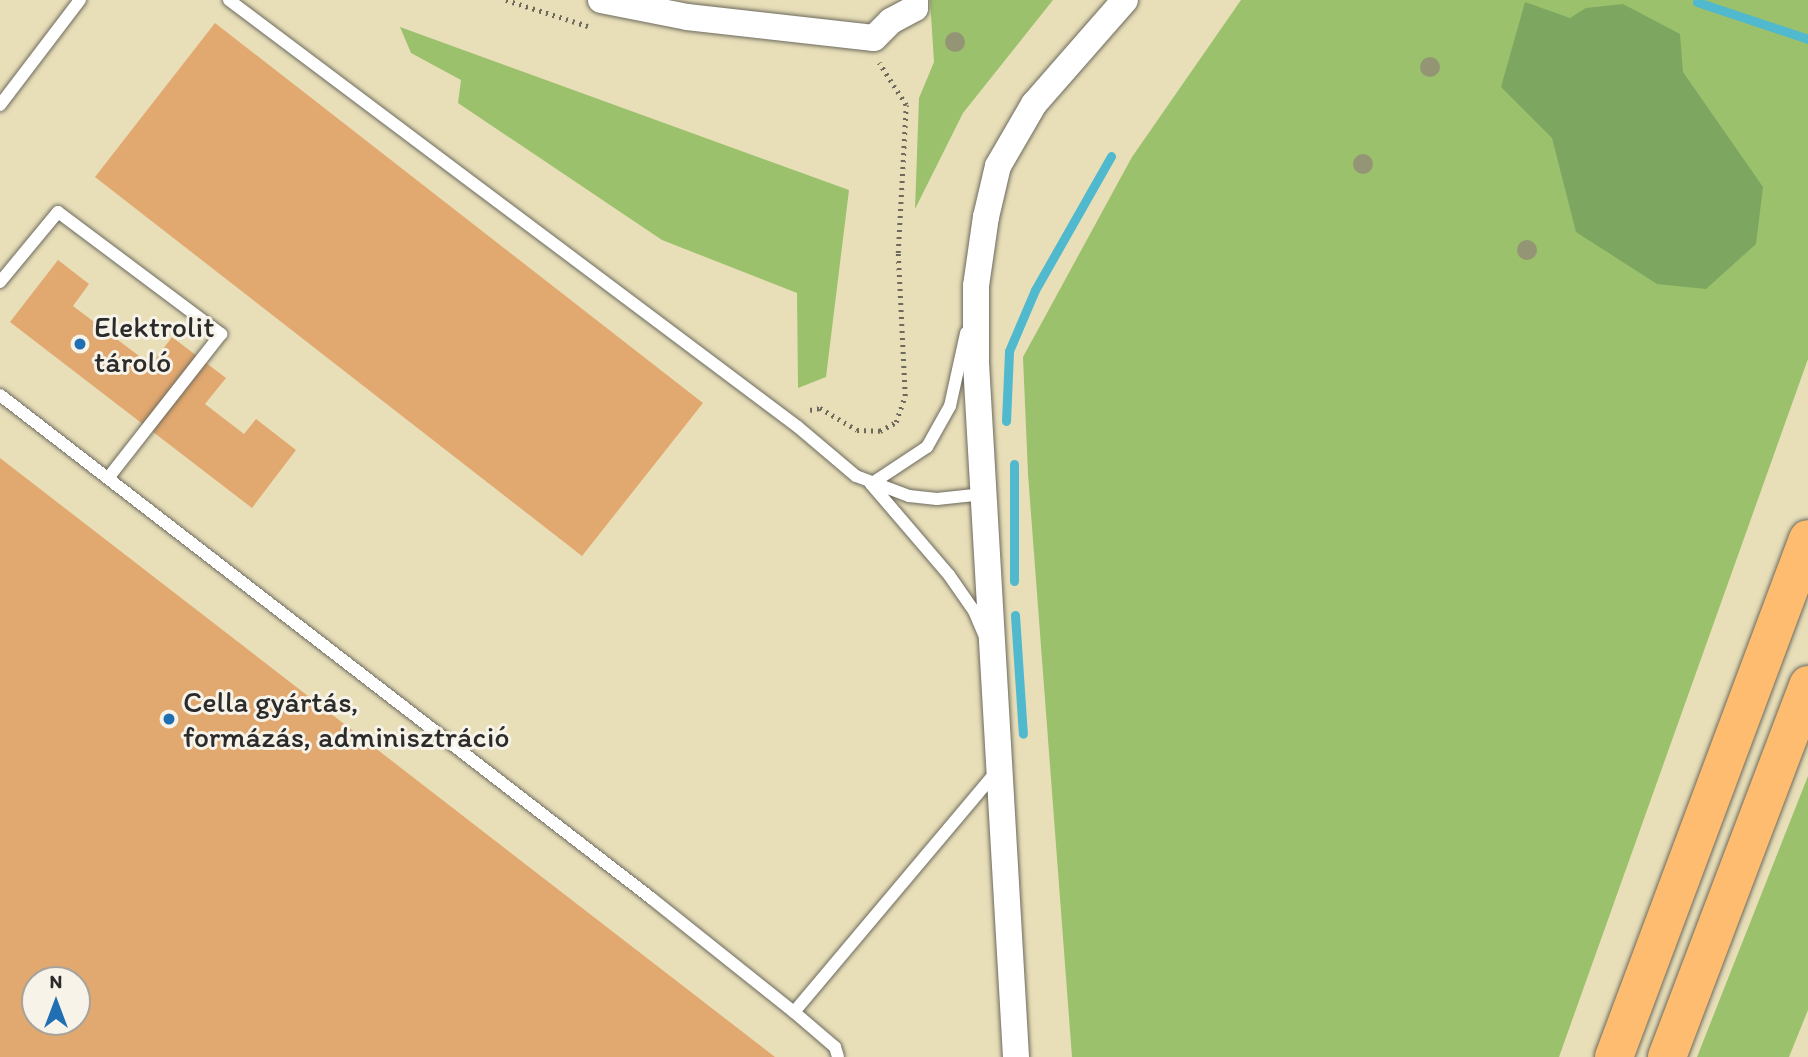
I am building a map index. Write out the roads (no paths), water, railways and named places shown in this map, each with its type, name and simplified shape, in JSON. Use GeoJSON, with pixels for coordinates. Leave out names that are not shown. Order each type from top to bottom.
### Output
{"type":"FeatureCollection","features":[{"type":"Feature","properties":{"kind":"highway"},"geometry":{"type":"LineString","coordinates":[[1614,1057],[1808,539]]}},
{"type":"Feature","properties":{"kind":"highway"},"geometry":{"type":"LineString","coordinates":[[1667,1057],[1808,685]]}},
{"type":"Feature","properties":{"kind":"street"},"geometry":{"type":"LineString","coordinates":[[601,0],[687,17],[874,38],[891,21],[915,4]]}},
{"type":"Feature","properties":{"kind":"street"},"geometry":{"type":"LineString","coordinates":[[1016,1057],[976,364],[976,286],[986,217],[998,166],[1034,104],[1125,0]]}},
{"type":"Feature","properties":{"kind":"lane"},"geometry":{"type":"LineString","coordinates":[[0,105],[80,0]]}},
{"type":"Feature","properties":{"kind":"lane"},"geometry":{"type":"LineString","coordinates":[[229,0],[798,426],[856,476],[871,484],[909,496],[937,499],[984,494]]}},
{"type":"Feature","properties":{"kind":"lane"},"geometry":{"type":"LineString","coordinates":[[0,282],[58,212],[220,334],[107,478]]}},
{"type":"Feature","properties":{"kind":"lane"},"geometry":{"type":"LineString","coordinates":[[871,484],[927,447],[950,406],[976,286]]}},
{"type":"Feature","properties":{"kind":"lane"},"geometry":{"type":"LineString","coordinates":[[0,395],[794,1012],[835,1047],[838,1057]]}},
{"type":"Feature","properties":{"kind":"lane"},"geometry":{"type":"LineString","coordinates":[[871,484],[968,602],[993,654]]}},
{"type":"Feature","properties":{"kind":"lane"},"geometry":{"type":"LineString","coordinates":[[794,1012],[1001,767]]}},
{"type":"Feature","properties":{"kind":"waterway"},"geometry":{"type":"LineString","coordinates":[[1697,2],[1808,39]]}},
{"type":"Feature","properties":{"kind":"waterway"},"geometry":{"type":"LineString","coordinates":[[1006,421],[1009,351],[1035,290],[1111,156]]}},
{"type":"Feature","properties":{"kind":"waterway"},"geometry":{"type":"LineString","coordinates":[[1014,464],[1014,581]]}},
{"type":"Feature","properties":{"kind":"waterway"},"geometry":{"type":"LineString","coordinates":[[1015,615],[1023,734]]}},
{"type":"Feature","properties":{"kind":"place","name":"Elektrolit tároló"},"geometry":{"type":"Point","coordinates":[80,344]}},
{"type":"Feature","properties":{"kind":"place","name":"Cella gyártás, formázás, adminisztráció"},"geometry":{"type":"Point","coordinates":[169,719]}}]}
